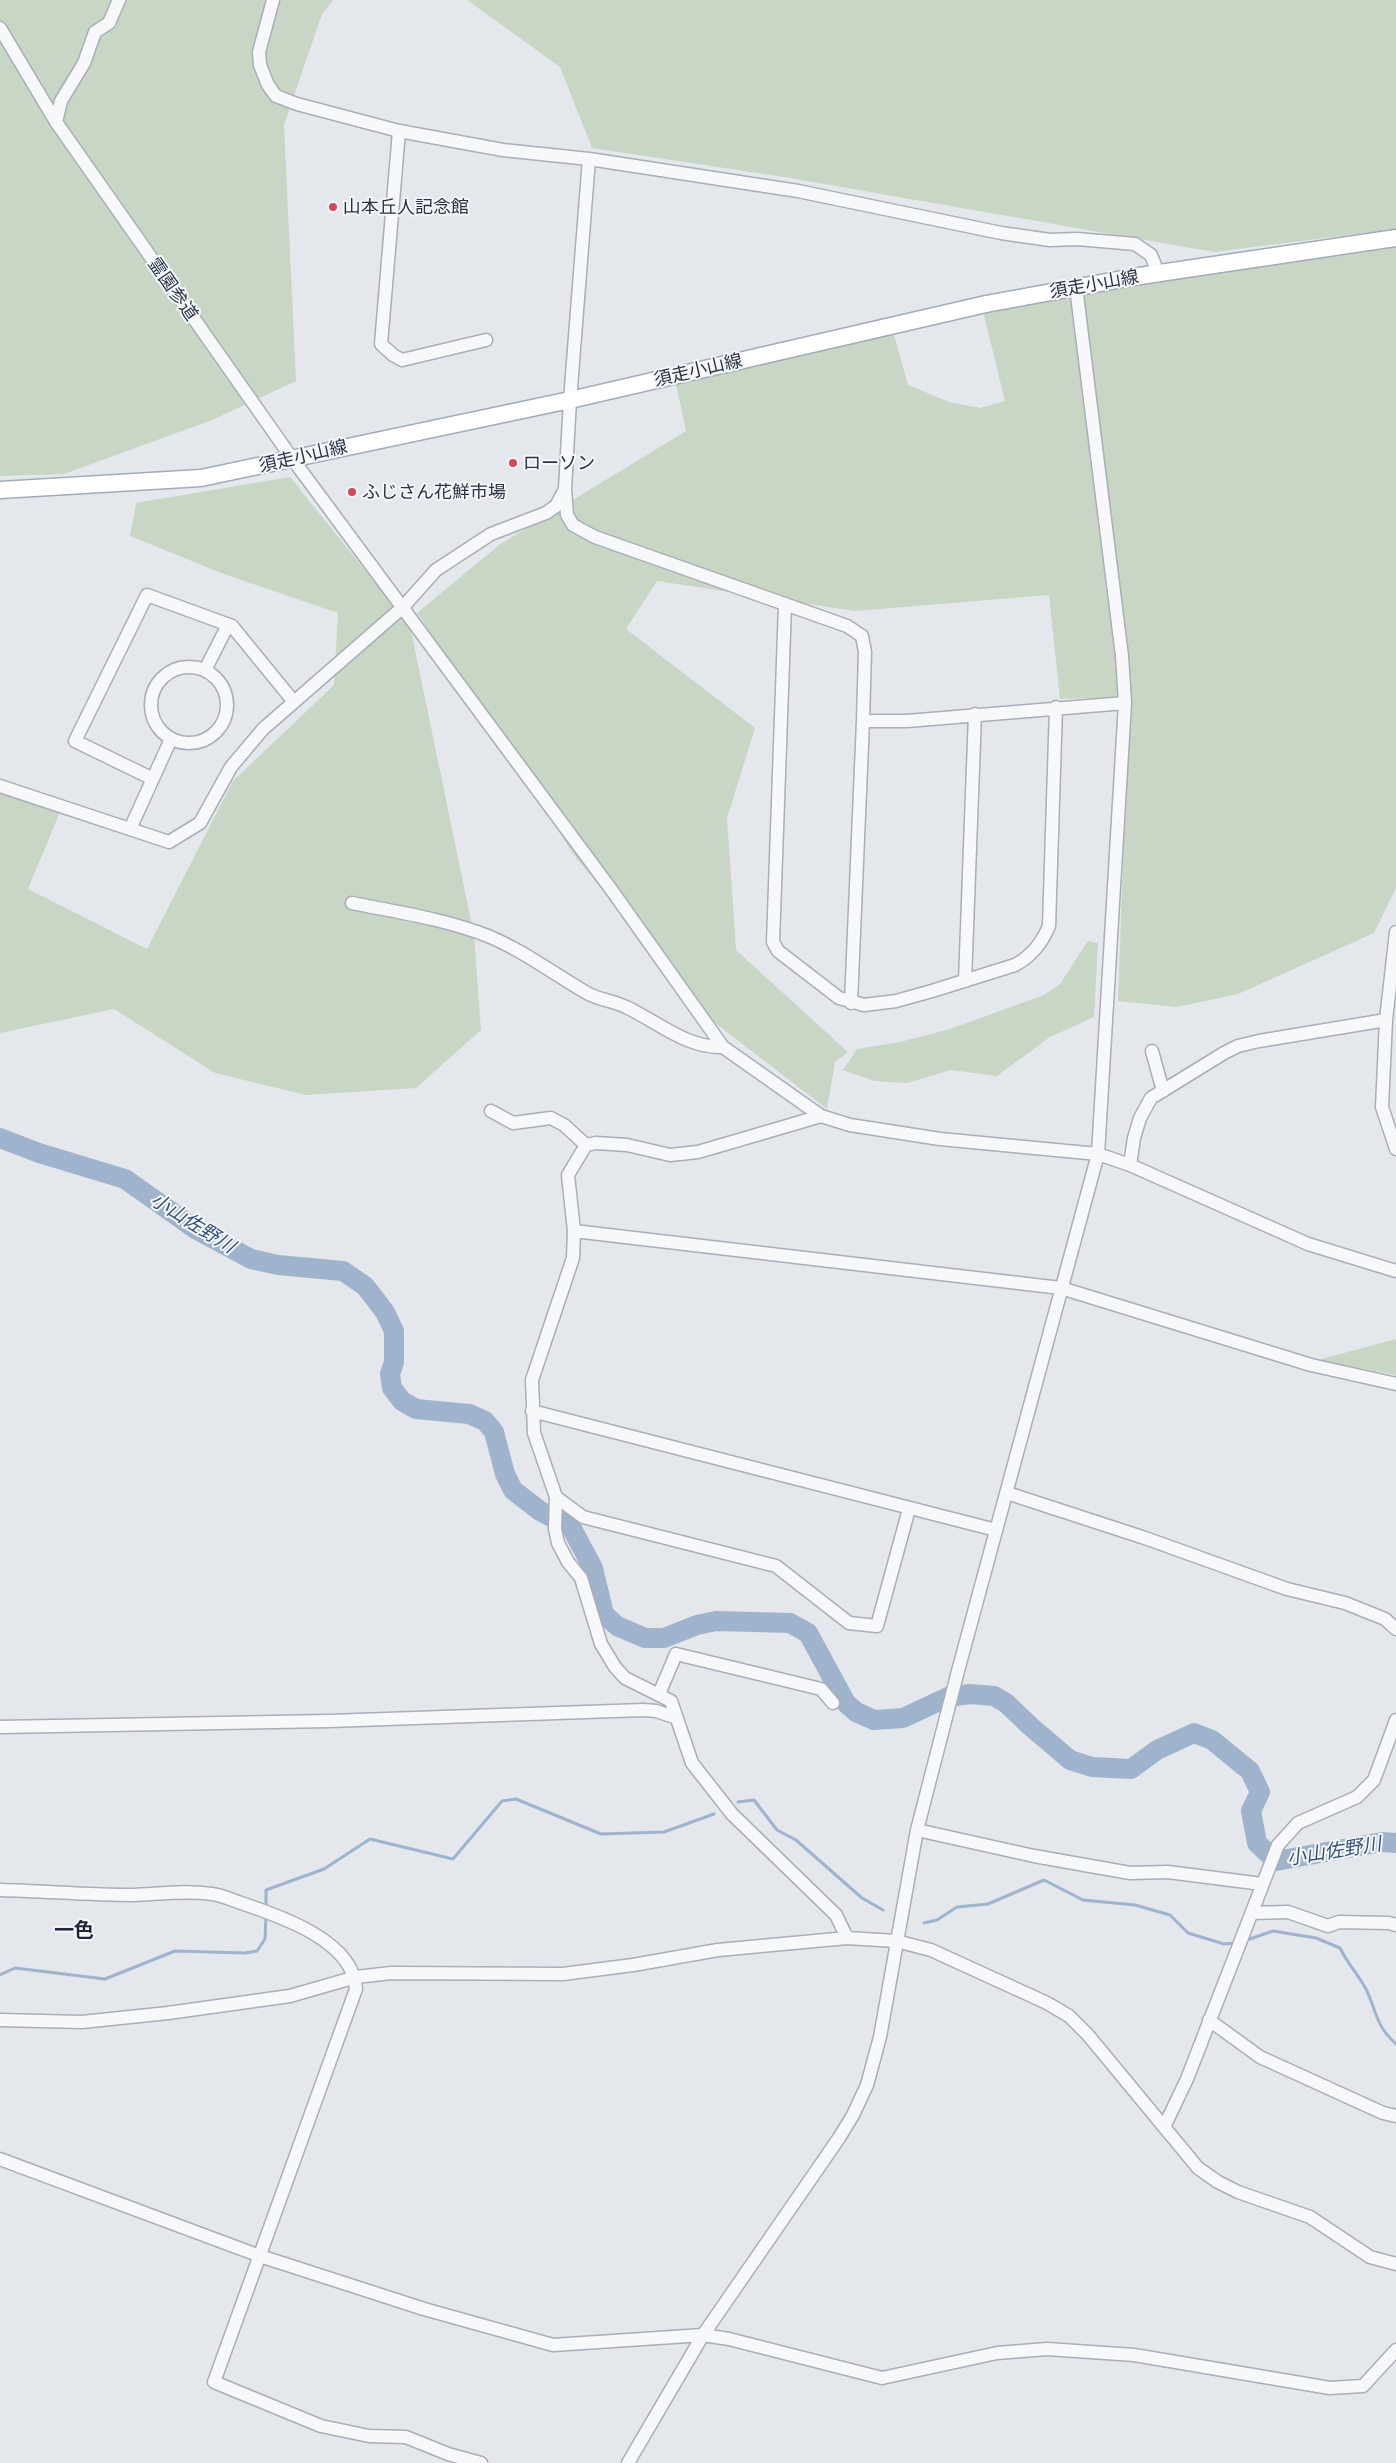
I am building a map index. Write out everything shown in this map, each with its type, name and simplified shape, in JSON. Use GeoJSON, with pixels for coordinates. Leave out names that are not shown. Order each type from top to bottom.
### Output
{"type":"FeatureCollection","features":[{"type":"Feature","properties":{"kind":"main road","name":"須走小山線"},"geometry":{"type":"LineString","coordinates":[[0,490],[201,478],[256,467],[291,457],[570,400],[986,304],[1076,287],[1396,238]]}},
{"type":"Feature","properties":{"kind":"street"},"geometry":{"type":"LineString","coordinates":[[56,122],[61,101],[84,63],[95,32],[109,23],[119,0]]}},
{"type":"Feature","properties":{"kind":"street"},"geometry":{"type":"LineString","coordinates":[[273,0],[259,52],[263,72],[268,85],[276,96],[297,104],[399,131],[503,150],[589,159],[798,191],[1001,233],[1050,240],[1078,239],[1135,244],[1151,255],[1158,274]]}},
{"type":"Feature","properties":{"kind":"street","name":"霊園参道"},"geometry":{"type":"LineString","coordinates":[[0,28],[56,122],[291,457],[613,892],[723,1047]]}},
{"type":"Feature","properties":{"kind":"street"},"geometry":{"type":"LineString","coordinates":[[399,131],[381,344],[402,360],[486,340]]}},
{"type":"Feature","properties":{"kind":"street"},"geometry":{"type":"LineString","coordinates":[[589,159],[570,400],[565,489],[567,515],[573,525],[581,532],[848,626],[862,636],[864,652],[863,721],[851,1003]]}},
{"type":"Feature","properties":{"kind":"street"},"geometry":{"type":"LineString","coordinates":[[628,2463],[703,2335],[853,2115],[867,2084],[880,2036],[917,1830],[947,1710],[1098,1154],[1125,703],[1122,656],[1076,287]]}},
{"type":"Feature","properties":{"kind":"street"},"geometry":{"type":"LineString","coordinates":[[0,786],[169,842],[200,823],[231,767],[263,729],[403,607],[436,570],[491,534],[546,513],[556,506],[565,489]]}},
{"type":"Feature","properties":{"kind":"street"},"geometry":{"type":"LineString","coordinates":[[151,778],[75,741],[148,595],[232,626],[294,702]]}},
{"type":"Feature","properties":{"kind":"street"},"geometry":{"type":"LineString","coordinates":[[785,605],[773,942],[778,950],[828,990],[839,998],[851,1003],[864,1006],[896,1000],[995,972],[1027,958],[1043,941],[1049,926],[1056,707]]}},
{"type":"Feature","properties":{"kind":"street"},"geometry":{"type":"LineString","coordinates":[[205,670],[228,624]]}},
{"type":"Feature","properties":{"kind":"street"},"geometry":{"type":"LineString","coordinates":[[192,667],[205,670],[215,677],[223,687],[227,698],[227,710],[223,722],[216,732],[200,741],[182,743],[170,739],[160,731],[153,720],[150,707],[152,694],[158,682],[167,673],[179,668],[192,667]]}},
{"type":"Feature","properties":{"kind":"street"},"geometry":{"type":"LineString","coordinates":[[863,721],[907,721],[1056,707],[1125,703]]}},
{"type":"Feature","properties":{"kind":"street"},"geometry":{"type":"LineString","coordinates":[[965,981],[975,714]]}},
{"type":"Feature","properties":{"kind":"street"},"geometry":{"type":"LineString","coordinates":[[130,829],[151,778],[170,739]]}},
{"type":"Feature","properties":{"kind":"street"},"geometry":{"type":"LineString","coordinates":[[352,903],[450,924],[489,936],[545,965],[588,994],[626,1007],[682,1038],[710,1047],[723,1047],[821,1116],[867,1129],[1098,1154],[1130,1165],[1308,1244],[1396,1271]]}},
{"type":"Feature","properties":{"kind":"street"},"geometry":{"type":"LineString","coordinates":[[1396,932],[1386,1020],[1382,1107],[1396,1148]]}},
{"type":"Feature","properties":{"kind":"street"},"geometry":{"type":"LineString","coordinates":[[1130,1165],[1134,1138],[1140,1118],[1151,1098],[1238,1046],[1386,1020]]}},
{"type":"Feature","properties":{"kind":"street"},"geometry":{"type":"LineString","coordinates":[[1152,1051],[1163,1090]]}},
{"type":"Feature","properties":{"kind":"street"},"geometry":{"type":"LineString","coordinates":[[491,1111],[513,1123],[551,1118],[564,1125],[586,1145]]}},
{"type":"Feature","properties":{"kind":"street"},"geometry":{"type":"LineString","coordinates":[[821,1116],[698,1152],[670,1155],[626,1145],[596,1143],[586,1145],[568,1174],[574,1231],[574,1258],[532,1380],[532,1411],[534,1433],[556,1501],[555,1529],[558,1543],[581,1578],[601,1644],[615,1667],[625,1678],[671,1701],[692,1763],[703,1778],[732,1814],[836,1915],[847,1938]]}},
{"type":"Feature","properties":{"kind":"street"},"geometry":{"type":"LineString","coordinates":[[574,1231],[1061,1288],[1310,1365],[1396,1384]]}},
{"type":"Feature","properties":{"kind":"street"},"geometry":{"type":"LineString","coordinates":[[532,1411],[996,1530]]}},
{"type":"Feature","properties":{"kind":"street"},"geometry":{"type":"LineString","coordinates":[[1007,1494],[1145,1538],[1287,1589],[1345,1603],[1385,1619],[1396,1629]]}},
{"type":"Feature","properties":{"kind":"street"},"geometry":{"type":"LineString","coordinates":[[556,1501],[583,1517],[776,1566],[849,1623],[877,1626],[909,1509]]}},
{"type":"Feature","properties":{"kind":"street"},"geometry":{"type":"LineString","coordinates":[[659,1694],[676,1654],[820,1689],[833,1703]]}},
{"type":"Feature","properties":{"kind":"street"},"geometry":{"type":"LineString","coordinates":[[0,1727],[329,1721],[642,1710],[656,1711],[677,1718]]}},
{"type":"Feature","properties":{"kind":"street"},"geometry":{"type":"LineString","coordinates":[[1165,2125],[1187,2078],[1235,1950],[1252,1913],[1278,1845],[1298,1823],[1357,1797],[1374,1780],[1396,1720]]}},
{"type":"Feature","properties":{"kind":"street"},"geometry":{"type":"LineString","coordinates":[[917,1830],[1034,1856],[1130,1873],[1168,1872],[1264,1878]]}},
{"type":"Feature","properties":{"kind":"street"},"geometry":{"type":"LineString","coordinates":[[0,1890],[132,1895],[197,1892],[214,1894],[277,1915],[310,1932],[336,1950],[356,1977],[356,1989],[214,2382],[321,2426],[369,2436],[406,2437],[448,2454],[481,2463]]}},
{"type":"Feature","properties":{"kind":"street"},"geometry":{"type":"LineString","coordinates":[[1252,1913],[1288,1912],[1328,1926],[1339,1922],[1389,1923],[1396,1926]]}},
{"type":"Feature","properties":{"kind":"street"},"geometry":{"type":"LineString","coordinates":[[0,2020],[82,2022],[168,2013],[290,1996],[356,1977],[391,1973],[562,1974],[633,1965],[718,1950],[847,1938],[896,1941],[931,1950],[1047,2003],[1068,2016],[1088,2035],[1165,2125],[1182,2150],[1198,2168],[1218,2182],[1238,2192],[1310,2217],[1370,2256],[1396,2264]]}},
{"type":"Feature","properties":{"kind":"street"},"geometry":{"type":"LineString","coordinates":[[1209,2020],[1260,2057],[1332,2091],[1383,2113],[1396,2116]]}},
{"type":"Feature","properties":{"kind":"street"},"geometry":{"type":"LineString","coordinates":[[0,2159],[260,2256],[424,2309],[553,2345],[703,2335],[728,2339],[882,2378],[997,2353],[1074,2349],[1134,2355],[1330,2388],[1363,2386],[1396,2350]]}},
{"type":"Feature","properties":{"kind":"green space"},"geometry":{"type":"Polygon","coordinates":[[[0,0],[333,0],[322,14],[284,125],[296,381],[212,420],[64,474],[0,476],[0,0]]]}},
{"type":"Feature","properties":{"kind":"green space"},"geometry":{"type":"Polygon","coordinates":[[[467,0],[1396,0],[1396,229],[1214,252],[784,177],[592,148],[560,67],[467,0]]]}},
{"type":"Feature","properties":{"kind":"green space"},"geometry":{"type":"Polygon","coordinates":[[[1396,246],[1396,888],[1374,933],[1238,994],[1177,1007],[1118,1001],[1129,697],[1060,699],[1049,595],[855,611],[657,581],[626,629],[755,728],[727,818],[736,950],[848,1052],[835,1062],[827,1109],[715,1023],[573,854],[508,748],[417,613],[499,545],[686,431],[676,384],[823,344],[894,335],[908,385],[949,402],[980,408],[1005,401],[983,311],[1086,291],[1396,246]]]}},
{"type":"Feature","properties":{"kind":"green space"},"geometry":{"type":"Polygon","coordinates":[[[290,477],[410,626],[474,935],[481,1030],[416,1088],[306,1095],[215,1073],[114,1009],[0,1033],[0,792],[60,812],[28,889],[147,949],[233,781],[334,685],[338,613],[224,574],[130,536],[136,503],[290,477]]]}},
{"type":"Feature","properties":{"kind":"green space"},"geometry":{"type":"Polygon","coordinates":[[[1088,941],[1098,943],[1094,1017],[1050,1037],[997,1076],[951,1070],[907,1083],[874,1081],[843,1070],[857,1049],[900,1042],[950,1029],[1044,995],[1060,984],[1088,941]]]}},
{"type":"Feature","properties":{"kind":"green space"},"geometry":{"type":"Polygon","coordinates":[[[1396,1339],[1396,1375],[1318,1360],[1396,1339]]]}},
{"type":"Feature","properties":{"kind":"waterway","name":"小山佐野川"},"geometry":{"type":"LineString","coordinates":[[0,1138],[39,1153],[125,1179],[197,1230],[251,1259],[278,1265],[343,1271],[365,1286],[385,1312],[394,1331],[394,1362],[390,1374],[392,1388],[402,1401],[416,1409],[469,1414],[485,1421],[494,1432],[505,1474],[513,1490],[540,1511],[571,1527],[593,1568],[604,1614],[617,1626],[645,1638],[664,1638],[697,1625],[716,1621],[790,1623],[808,1633],[846,1703],[856,1712],[874,1720],[903,1718],[948,1697],[970,1694],[994,1696],[1006,1703],[1070,1760],[1092,1767],[1131,1769],[1157,1750],[1194,1733],[1212,1740],[1250,1771],[1260,1792],[1251,1811],[1257,1843],[1276,1861],[1382,1842],[1396,1843]]}},
{"type":"Feature","properties":{"kind":"waterway"},"geometry":{"type":"LineString","coordinates":[[266,1908],[266,1890],[324,1869],[370,1839],[453,1859],[502,1801],[516,1799],[601,1834],[664,1832],[714,1814]]}},
{"type":"Feature","properties":{"kind":"waterway"},"geometry":{"type":"LineString","coordinates":[[738,1802],[754,1800],[777,1830],[796,1840],[862,1898],[883,1910]]}},
{"type":"Feature","properties":{"kind":"waterway"},"geometry":{"type":"LineString","coordinates":[[924,1923],[937,1920],[957,1907],[988,1904],[1044,1880],[1083,1900],[1135,1905],[1170,1915],[1188,1933],[1224,1944],[1236,1943]]}},
{"type":"Feature","properties":{"kind":"waterway"},"geometry":{"type":"LineString","coordinates":[[0,1975],[15,1968],[105,1979],[175,1951],[245,1953],[257,1951],[265,1939],[266,1914]]}},
{"type":"Feature","properties":{"kind":"waterway"},"geometry":{"type":"LineString","coordinates":[[1244,1941],[1273,1931],[1316,1938],[1340,1948],[1366,1989],[1384,2031],[1396,2044]]}},
{"type":"Feature","properties":{"kind":"place","name":"山本丘人記念館"},"geometry":{"type":"Point","coordinates":[333,207]}},
{"type":"Feature","properties":{"kind":"place","name":"ローソン"},"geometry":{"type":"Point","coordinates":[513,463]}},
{"type":"Feature","properties":{"kind":"place","name":"ふじさん花鮮市場"},"geometry":{"type":"Point","coordinates":[352,492]}},
{"type":"Feature","properties":{"kind":"district","name":"一色"},"geometry":{"type":"Point","coordinates":[74,1930]}}]}
